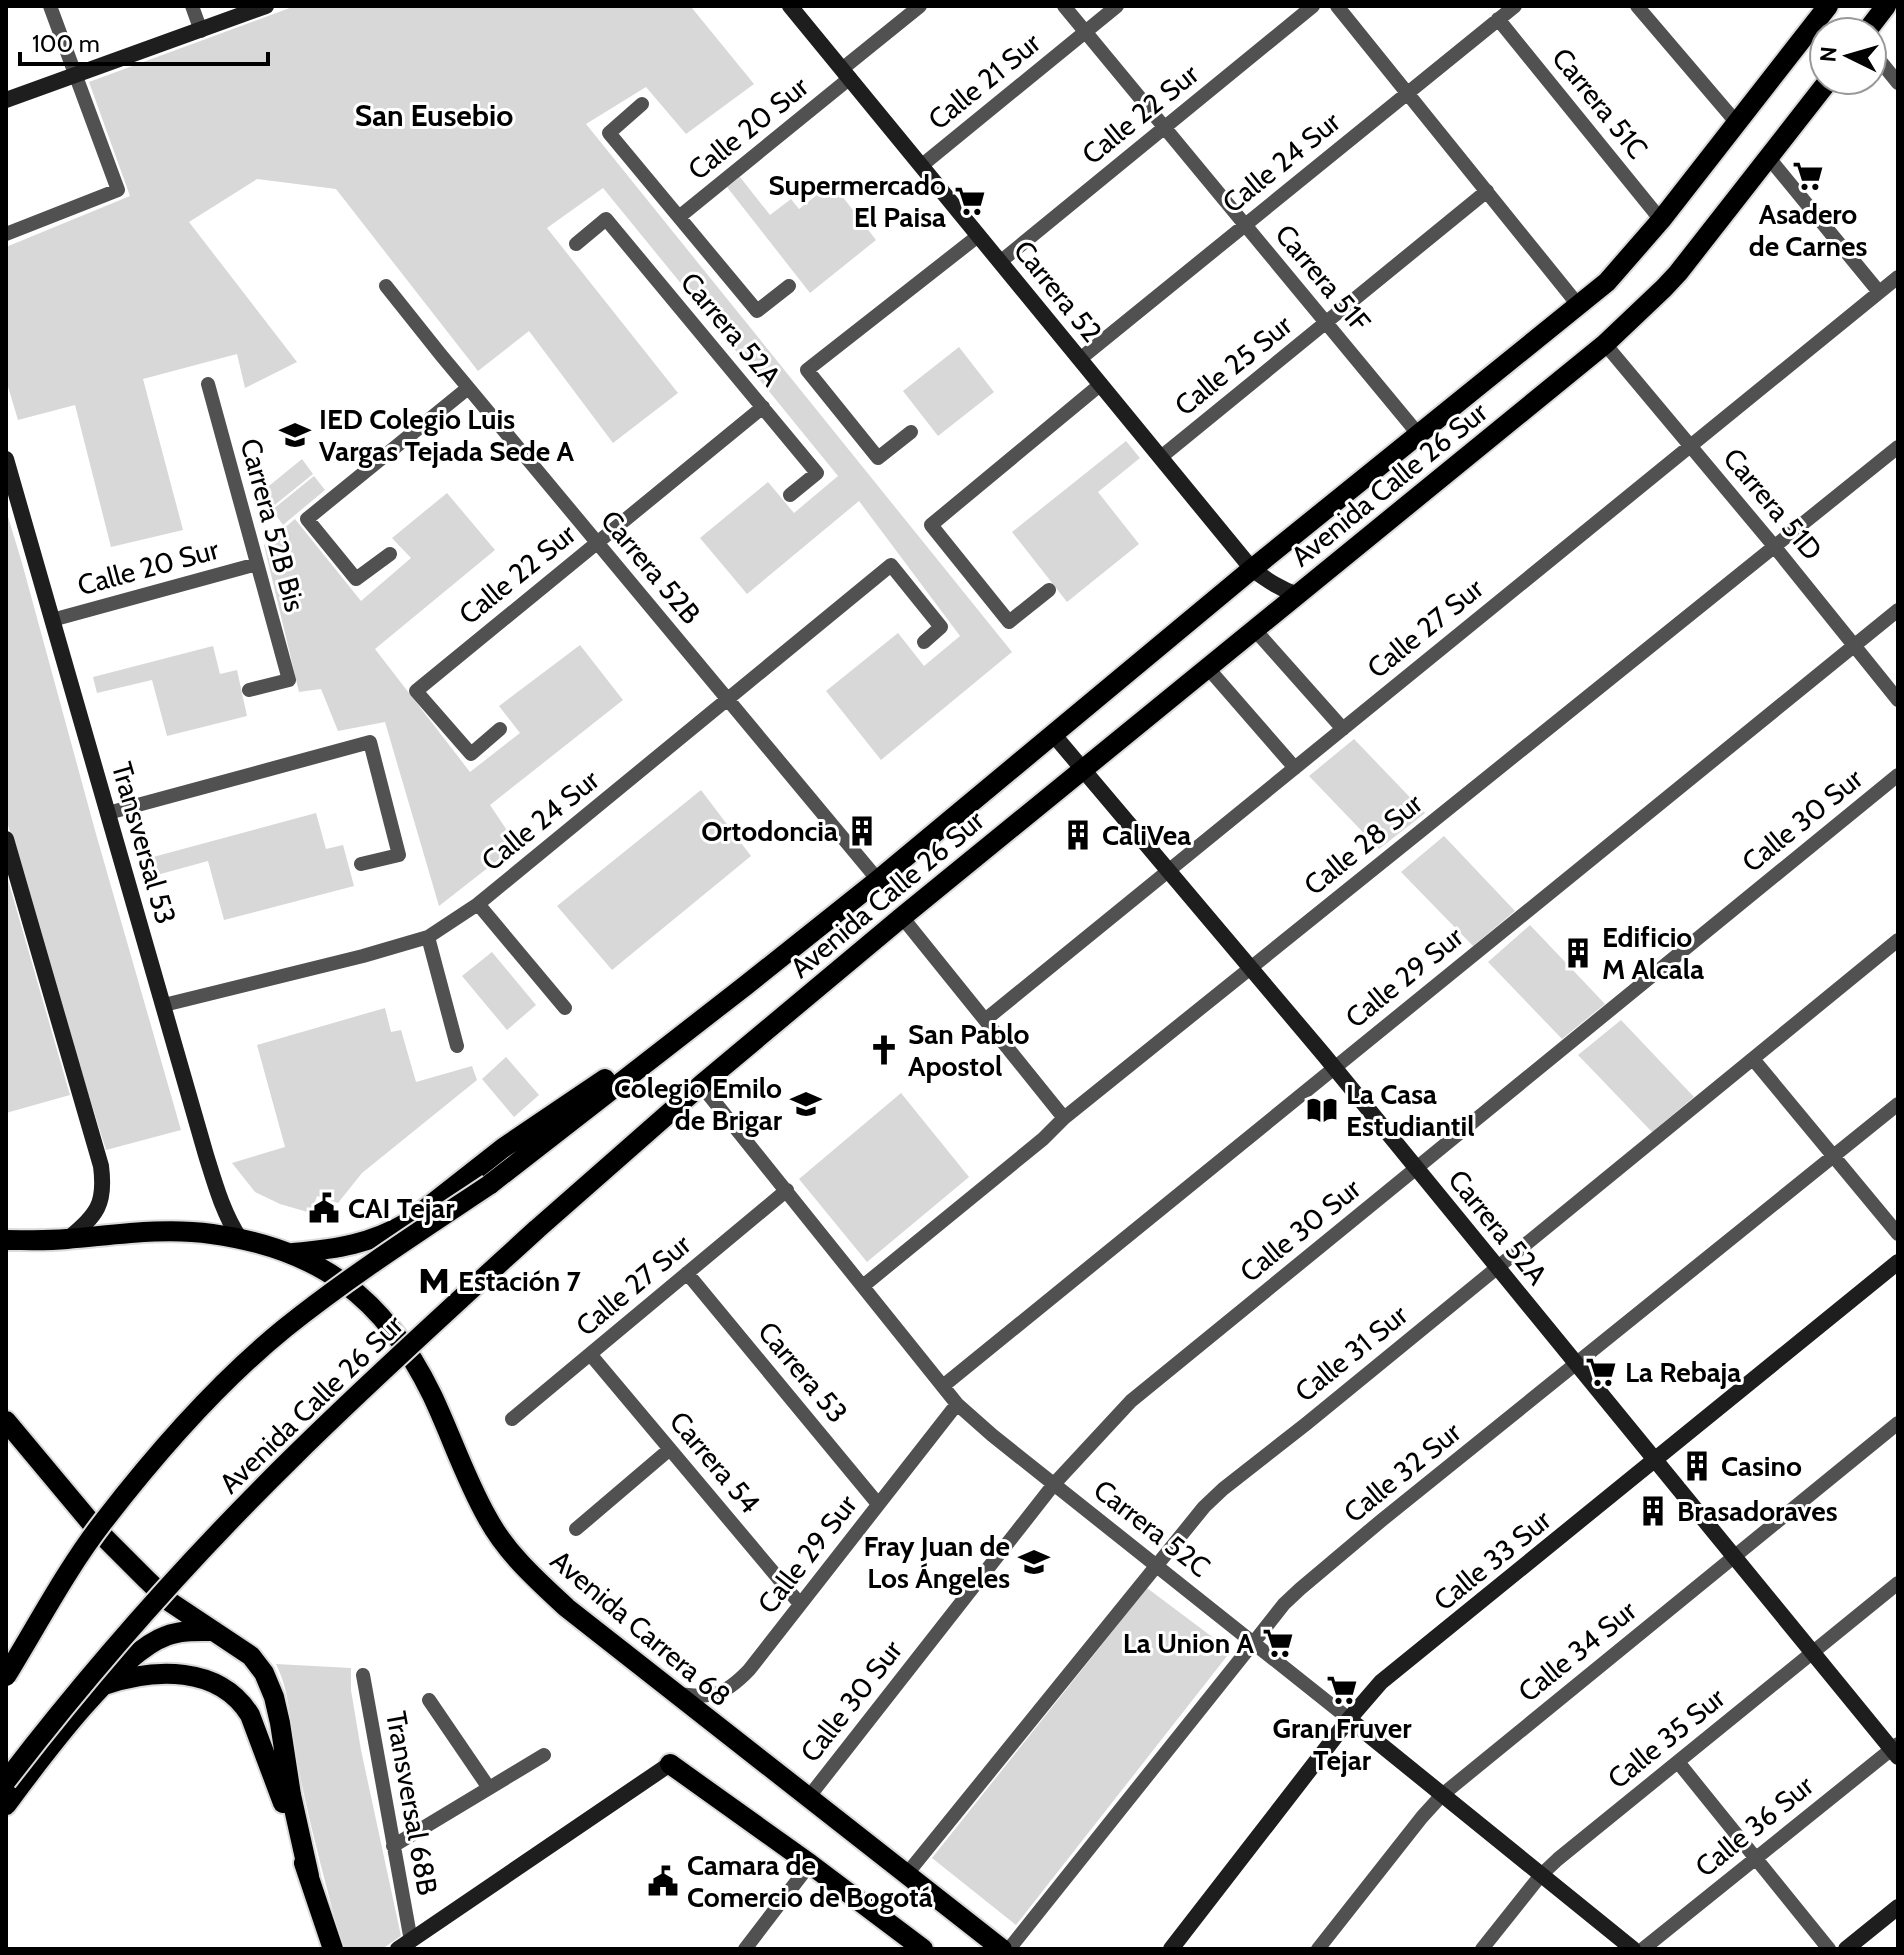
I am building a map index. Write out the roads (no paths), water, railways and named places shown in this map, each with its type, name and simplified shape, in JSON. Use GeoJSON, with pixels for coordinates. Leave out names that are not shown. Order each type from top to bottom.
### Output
{"type":"FeatureCollection","features":[{"type":"Feature","properties":{"kind":"main road","name":"Avenida Calle 26 Sur"},"geometry":{"type":"LineString","coordinates":[[6,1676],[101,1524],[210,1396],[306,1312],[489,1185],[745,986],[878,880],[1252,569],[1579,306],[1621,268],[1661,220],[1828,6]]}},
{"type":"Feature","properties":{"kind":"main road","name":"Avenida Calle 26 Sur"},"geometry":{"type":"LineString","coordinates":[[6,1781],[98,1665],[225,1526],[340,1411],[536,1230],[701,1085],[902,917],[1605,344],[1671,280],[1817,96]]}},
{"type":"Feature","properties":{"kind":"main road"},"geometry":{"type":"LineString","coordinates":[[288,1253],[356,1245],[410,1221],[503,1148],[745,986]]}},
{"type":"Feature","properties":{"kind":"main road","name":"Avenida Carrera 68"},"geometry":{"type":"LineString","coordinates":[[6,1240],[41,1241],[187,1231],[240,1239],[288,1253],[336,1276],[380,1314],[417,1365],[487,1518],[514,1556],[567,1608],[1002,1949]]}},
{"type":"Feature","properties":{"kind":"main road"},"geometry":{"type":"LineString","coordinates":[[6,1421],[97,1530],[146,1579],[170,1602],[251,1656],[264,1673],[280,1723],[291,1795],[309,1876]]}},
{"type":"Feature","properties":{"kind":"main road"},"geometry":{"type":"LineString","coordinates":[[6,1805],[104,1685],[138,1654],[164,1636],[214,1631]]}},
{"type":"Feature","properties":{"kind":"main road"},"geometry":{"type":"LineString","coordinates":[[104,1685],[138,1675],[192,1676],[209,1680],[243,1703],[259,1734],[333,1949]]}},
{"type":"Feature","properties":{"kind":"main road"},"geometry":{"type":"LineString","coordinates":[[670,1764],[923,1949]]}},
{"type":"Feature","properties":{"kind":"street"},"geometry":{"type":"LineString","coordinates":[[6,234],[118,190],[50,6]]}},
{"type":"Feature","properties":{"kind":"street"},"geometry":{"type":"LineString","coordinates":[[192,6],[201,31]]}},
{"type":"Feature","properties":{"kind":"street"},"geometry":{"type":"LineString","coordinates":[[6,100],[266,6]]}},
{"type":"Feature","properties":{"kind":"street","name":"Carrera 52"},"geometry":{"type":"LineString","coordinates":[[790,6],[1252,569],[1284,591],[1298,595]]}},
{"type":"Feature","properties":{"kind":"street","name":"Calle 20 Sur"},"geometry":{"type":"LineString","coordinates":[[679,217],[846,74],[920,6]]}},
{"type":"Feature","properties":{"kind":"street","name":"Carrera 51F"},"geometry":{"type":"LineString","coordinates":[[1064,6],[1419,435]]}},
{"type":"Feature","properties":{"kind":"street","name":"Calle 21 Sur"},"geometry":{"type":"LineString","coordinates":[[921,166],[1117,6]]}},
{"type":"Feature","properties":{"kind":"street","name":"Calle 22 Sur"},"geometry":{"type":"LineString","coordinates":[[1000,262],[1313,6]]}},
{"type":"Feature","properties":{"kind":"street"},"geometry":{"type":"LineString","coordinates":[[1337,6],[1579,306]]}},
{"type":"Feature","properties":{"kind":"street","name":"Calle 24 Sur"},"geometry":{"type":"LineString","coordinates":[[1080,359],[1515,6]]}},
{"type":"Feature","properties":{"kind":"street"},"geometry":{"type":"LineString","coordinates":[[1637,6],[1736,122]]}},
{"type":"Feature","properties":{"kind":"street","name":"Carrera 51C"},"geometry":{"type":"LineString","coordinates":[[1498,19],[1661,220]]}},
{"type":"Feature","properties":{"kind":"street","name":"Carrera 52A"},"geometry":{"type":"LineString","coordinates":[[642,104],[609,133],[757,311],[789,286]]}},
{"type":"Feature","properties":{"kind":"street"},"geometry":{"type":"LineString","coordinates":[[1769,158],[1879,292]]}},
{"type":"Feature","properties":{"kind":"street","name":"Calle 25 Sur"},"geometry":{"type":"LineString","coordinates":[[1161,457],[1487,191]]}},
{"type":"Feature","properties":{"kind":"street","name":"Carrera 52A"},"geometry":{"type":"LineString","coordinates":[[576,244],[606,219],[817,473],[790,495]]}},
{"type":"Feature","properties":{"kind":"street","name":"Carrera 52A"},"geometry":{"type":"LineString","coordinates":[[911,432],[878,458],[807,370],[978,236]]}},
{"type":"Feature","properties":{"kind":"street","name":"Calle 27 Sur"},"geometry":{"type":"LineString","coordinates":[[985,1020],[1898,277]]}},
{"type":"Feature","properties":{"kind":"street","name":"Carrera 52B"},"geometry":{"type":"LineString","coordinates":[[386,286],[878,880]]}},
{"type":"Feature","properties":{"kind":"street","name":"Carrera 51D"},"geometry":{"type":"LineString","coordinates":[[1605,344],[1898,700]]}},
{"type":"Feature","properties":{"kind":"street","name":"Carrera 52B Bis"},"geometry":{"type":"LineString","coordinates":[[208,384],[289,680],[249,690]]}},
{"type":"Feature","properties":{"kind":"street"},"geometry":{"type":"LineString","coordinates":[[1049,590],[1009,622],[931,525],[1101,384]]}},
{"type":"Feature","properties":{"kind":"street","name":"Carrera 52B Bis"},"geometry":{"type":"LineString","coordinates":[[390,554],[356,579],[307,519],[468,388]]}},
{"type":"Feature","properties":{"kind":"street","name":"Calle 22 Sur"},"geometry":{"type":"LineString","coordinates":[[500,729],[471,754],[416,691],[763,407]]}},
{"type":"Feature","properties":{"kind":"street","name":"Calle 28 Sur"},"geometry":{"type":"LineString","coordinates":[[863,1286],[1043,1139],[1064,1118],[1898,447]]}},
{"type":"Feature","properties":{"kind":"street","name":"Transversal 53"},"geometry":{"type":"LineString","coordinates":[[6,459],[219,1199],[240,1239]]}},
{"type":"Feature","properties":{"kind":"street","name":"Calle 20 Sur"},"geometry":{"type":"LineString","coordinates":[[52,620],[257,564]]}},
{"type":"Feature","properties":{"kind":"street","name":"Calle 24 Sur"},"geometry":{"type":"LineString","coordinates":[[164,1005],[428,937],[478,904],[891,565],[941,627],[924,642]]}},
{"type":"Feature","properties":{"kind":"street","name":"Calle 29 Sur"},"geometry":{"type":"LineString","coordinates":[[943,1386],[1898,610]]}},
{"type":"Feature","properties":{"kind":"street"},"geometry":{"type":"LineString","coordinates":[[1255,630],[1343,729]]}},
{"type":"Feature","properties":{"kind":"street"},"geometry":{"type":"LineString","coordinates":[[1207,667],[1295,768]]}},
{"type":"Feature","properties":{"kind":"street","name":"Carrera 52A"},"geometry":{"type":"LineString","coordinates":[[1053,734],[1251,967],[1896,1750]]}},
{"type":"Feature","properties":{"kind":"street"},"geometry":{"type":"LineString","coordinates":[[108,813],[370,742],[399,855],[361,864]]}},
{"type":"Feature","properties":{"kind":"street","name":"Calle 30 Sur"},"geometry":{"type":"LineString","coordinates":[[808,1798],[1054,1484],[1141,1392],[1898,775]]}},
{"type":"Feature","properties":{"kind":"street"},"geometry":{"type":"LineString","coordinates":[[6,839],[101,1166],[103,1185],[98,1207],[83,1227],[68,1239]]}},
{"type":"Feature","properties":{"kind":"street"},"geometry":{"type":"LineString","coordinates":[[478,904],[565,1008]]}},
{"type":"Feature","properties":{"kind":"street"},"geometry":{"type":"LineString","coordinates":[[902,917],[1064,1118]]}},
{"type":"Feature","properties":{"kind":"street"},"geometry":{"type":"LineString","coordinates":[[428,937],[457,1046]]}},
{"type":"Feature","properties":{"kind":"street","name":"Calle 31 Sur"},"geometry":{"type":"LineString","coordinates":[[906,1875],[1188,1525],[1223,1489],[1898,940]]}},
{"type":"Feature","properties":{"kind":"street"},"geometry":{"type":"LineString","coordinates":[[1753,1059],[1898,1234]]}},
{"type":"Feature","properties":{"kind":"street","name":"Carrera 52C"},"geometry":{"type":"LineString","coordinates":[[701,1085],[957,1404],[1633,1949]]}},
{"type":"Feature","properties":{"kind":"street","name":"Calle 32 Sur"},"geometry":{"type":"LineString","coordinates":[[1009,1949],[1284,1604],[1382,1520],[1898,1104]]}},
{"type":"Feature","properties":{"kind":"street","name":"Calle 27 Sur"},"geometry":{"type":"LineString","coordinates":[[512,1419],[787,1190]]}},
{"type":"Feature","properties":{"kind":"street","name":"Calle 33 Sur"},"geometry":{"type":"LineString","coordinates":[[1171,1949],[1381,1682],[1898,1262]]}},
{"type":"Feature","properties":{"kind":"street","name":"Carrera 53"},"geometry":{"type":"LineString","coordinates":[[687,1273],[878,1504]]}},
{"type":"Feature","properties":{"kind":"street","name":"Carrera 54"},"geometry":{"type":"LineString","coordinates":[[590,1354],[800,1604]]}},
{"type":"Feature","properties":{"kind":"street","name":"Calle 29 Sur"},"geometry":{"type":"LineString","coordinates":[[675,1694],[712,1695],[735,1685],[957,1404]]}},
{"type":"Feature","properties":{"kind":"street","name":"Calle 34 Sur"},"geometry":{"type":"LineString","coordinates":[[1318,1949],[1442,1795],[1898,1423]]}},
{"type":"Feature","properties":{"kind":"street"},"geometry":{"type":"LineString","coordinates":[[576,1529],[670,1449]]}},
{"type":"Feature","properties":{"kind":"street","name":"Calle 35 Sur"},"geometry":{"type":"LineString","coordinates":[[1482,1949],[1541,1875],[1898,1583]]}},
{"type":"Feature","properties":{"kind":"street","name":"Transversal 68B"},"geometry":{"type":"LineString","coordinates":[[363,1675],[407,1946]]}},
{"type":"Feature","properties":{"kind":"street"},"geometry":{"type":"LineString","coordinates":[[429,1700],[489,1788]]}},
{"type":"Feature","properties":{"kind":"street","name":"Calle 36 Sur"},"geometry":{"type":"LineString","coordinates":[[1643,1949],[1896,1750]]}},
{"type":"Feature","properties":{"kind":"street"},"geometry":{"type":"LineString","coordinates":[[393,1846],[544,1755]]}},
{"type":"Feature","properties":{"kind":"street"},"geometry":{"type":"LineString","coordinates":[[1678,1762],[1829,1949]]}},
{"type":"Feature","properties":{"kind":"street"},"geometry":{"type":"LineString","coordinates":[[407,1946],[670,1764]]}},
{"type":"Feature","properties":{"kind":"street"},"geometry":{"type":"LineString","coordinates":[[745,1949],[810,1864]]}},
{"type":"Feature","properties":{"kind":"street"},"geometry":{"type":"LineString","coordinates":[[1846,1949],[1898,1907]]}},
{"type":"Feature","properties":{"kind":"place","name":"Asadero de Carnes"},"geometry":{"type":"Point","coordinates":[1808,176]}},
{"type":"Feature","properties":{"kind":"place","name":"Supermercado El Paisa"},"geometry":{"type":"Point","coordinates":[970,201]}},
{"type":"Feature","properties":{"kind":"place","name":"IED Colegio Luis Vargas Tejada Sede A"},"geometry":{"type":"Point","coordinates":[295,435]}},
{"type":"Feature","properties":{"kind":"place","name":"Ortodoncia"},"geometry":{"type":"Point","coordinates":[862,831]}},
{"type":"Feature","properties":{"kind":"place","name":"CaliVea"},"geometry":{"type":"Point","coordinates":[1078,835]}},
{"type":"Feature","properties":{"kind":"place","name":"Edificio M Alcala"},"geometry":{"type":"Point","coordinates":[1578,953]}},
{"type":"Feature","properties":{"kind":"place","name":"San Pablo Apostol"},"geometry":{"type":"Point","coordinates":[884,1050]}},
{"type":"Feature","properties":{"kind":"place","name":"Colegio Emilo de Brigar"},"geometry":{"type":"Point","coordinates":[806,1104]}},
{"type":"Feature","properties":{"kind":"place","name":"La Casa Estudiantil"},"geometry":{"type":"Point","coordinates":[1322,1110]}},
{"type":"Feature","properties":{"kind":"place","name":"CAI Tejar"},"geometry":{"type":"Point","coordinates":[324,1208]}},
{"type":"Feature","properties":{"kind":"place","name":"Estación 7"},"geometry":{"type":"Point","coordinates":[434,1281]}},
{"type":"Feature","properties":{"kind":"place","name":"La Rebaja"},"geometry":{"type":"Point","coordinates":[1601,1372]}},
{"type":"Feature","properties":{"kind":"place","name":"Casino"},"geometry":{"type":"Point","coordinates":[1697,1466]}},
{"type":"Feature","properties":{"kind":"place","name":"Brasadoraves"},"geometry":{"type":"Point","coordinates":[1653,1511]}},
{"type":"Feature","properties":{"kind":"place","name":"Fray Juan de Los Ángeles"},"geometry":{"type":"Point","coordinates":[1034,1562]}},
{"type":"Feature","properties":{"kind":"place","name":"La Union A"},"geometry":{"type":"Point","coordinates":[1278,1643]}},
{"type":"Feature","properties":{"kind":"place","name":"Gran Fruver Tejar"},"geometry":{"type":"Point","coordinates":[1342,1690]}},
{"type":"Feature","properties":{"kind":"place","name":"Camara de Comercio de Bogotá"},"geometry":{"type":"Point","coordinates":[663,1881]}},
{"type":"Feature","properties":{"kind":"district","name":"San Eusebio"},"geometry":{"type":"Point","coordinates":[434,116]}}]}
